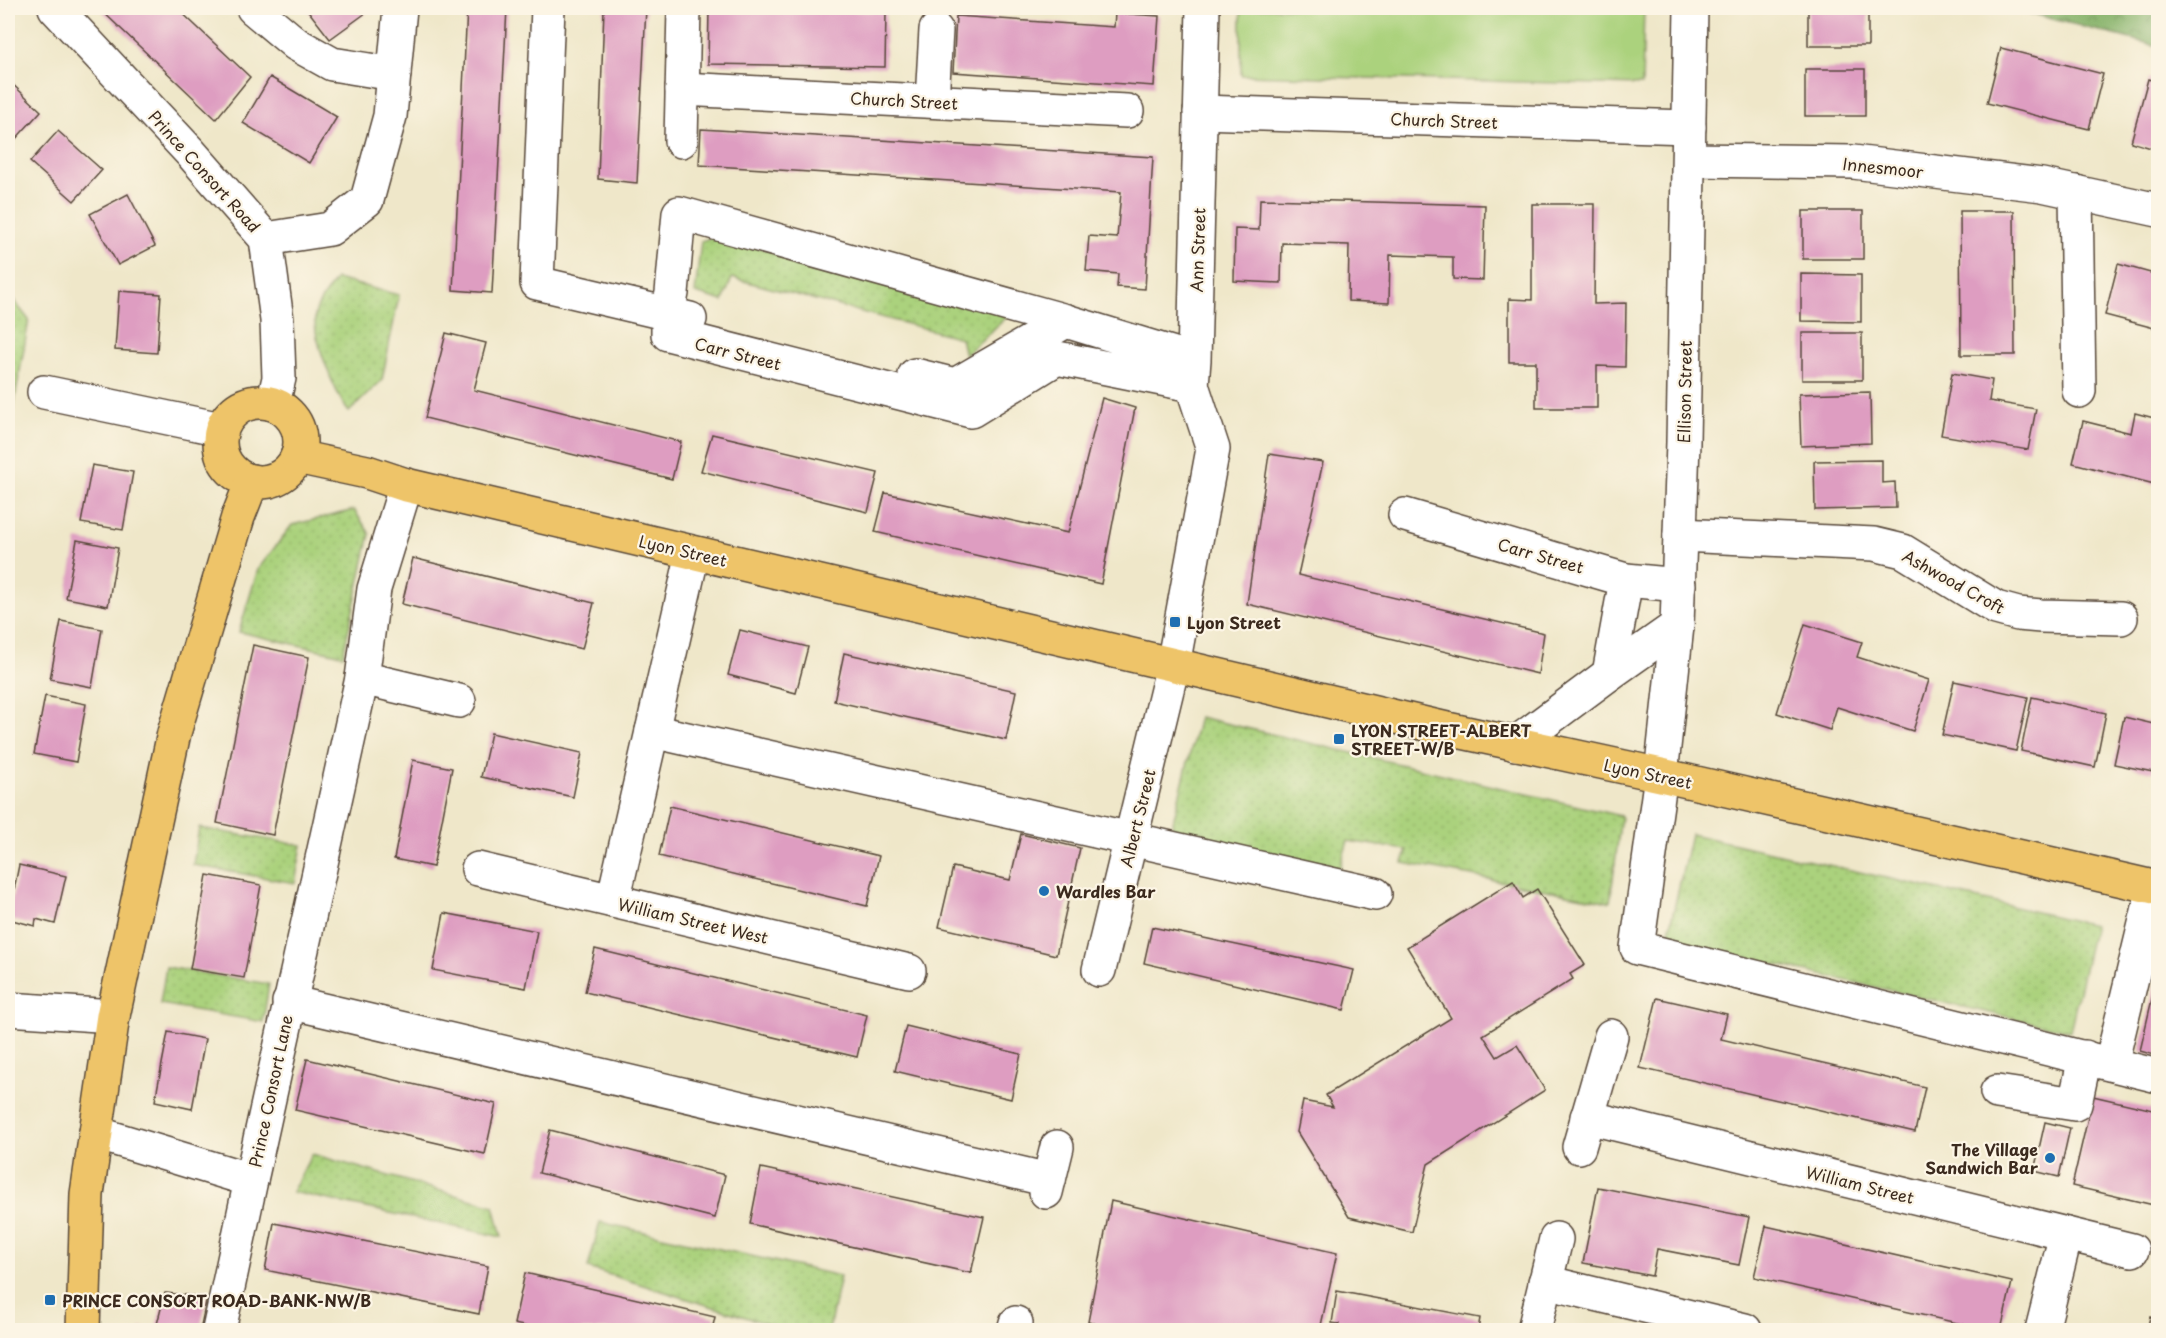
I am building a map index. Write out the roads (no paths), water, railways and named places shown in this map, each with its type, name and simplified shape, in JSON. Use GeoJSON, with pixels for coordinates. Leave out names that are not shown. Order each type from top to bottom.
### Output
{"type":"FeatureCollection","features":[{"type":"Feature","properties":{"kind":"main road"},"geometry":{"type":"LineString","coordinates":[[259,402],[273,404],[292,418],[298,431],[300,445],[297,457],[281,476],[268,482],[252,481],[239,476],[228,467],[222,454],[221,429],[232,413],[244,406],[259,402]]}},
{"type":"Feature","properties":{"kind":"main road","name":"Lyon Street"},"geometry":{"type":"LineString","coordinates":[[297,457],[367,472],[406,485],[1173,665],[2156,888]]}},
{"type":"Feature","properties":{"kind":"main road"},"geometry":{"type":"LineString","coordinates":[[83,1330],[87,1194],[113,1016],[174,733],[238,517],[252,481]]}},
{"type":"Feature","properties":{"kind":"street","name":"Prince Consort Road"},"geometry":{"type":"LineString","coordinates":[[55,8],[190,152],[266,239],[277,320],[279,378],[273,404]]}},
{"type":"Feature","properties":{"kind":"street"},"geometry":{"type":"LineString","coordinates":[[253,8],[296,44],[332,64],[394,74]]}},
{"type":"Feature","properties":{"kind":"street"},"geometry":{"type":"LineString","coordinates":[[266,239],[330,229],[367,200],[390,116],[400,8]]}},
{"type":"Feature","properties":{"kind":"street"},"geometry":{"type":"LineString","coordinates":[[548,8],[537,283],[955,385],[1066,321]]}},
{"type":"Feature","properties":{"kind":"street"},"geometry":{"type":"LineString","coordinates":[[681,141],[684,8]]}},
{"type":"Feature","properties":{"kind":"street","name":"Ann Street"},"geometry":{"type":"LineString","coordinates":[[1193,372],[1203,8]]}},
{"type":"Feature","properties":{"kind":"street","name":"Ellison Street"},"geometry":{"type":"LineString","coordinates":[[1691,8],[1677,626],[1661,775],[1637,948],[2098,1061]]}},
{"type":"Feature","properties":{"kind":"street"},"geometry":{"type":"LineString","coordinates":[[932,101],[936,30]]}},
{"type":"Feature","properties":{"kind":"street","name":"Church Street"},"geometry":{"type":"LineString","coordinates":[[682,89],[1127,111]]}},
{"type":"Feature","properties":{"kind":"street","name":"Church Street"},"geometry":{"type":"LineString","coordinates":[[1200,112],[1689,127]]}},
{"type":"Feature","properties":{"kind":"street","name":"Innesmoor"},"geometry":{"type":"LineString","coordinates":[[1689,160],[1853,162],[2042,185],[2158,210]]}},
{"type":"Feature","properties":{"kind":"street"},"geometry":{"type":"LineString","coordinates":[[2076,192],[2079,391]]}},
{"type":"Feature","properties":{"kind":"street"},"geometry":{"type":"LineString","coordinates":[[669,314],[679,213],[1066,321],[1193,372]]}},
{"type":"Feature","properties":{"kind":"street","name":"Carr Street"},"geometry":{"type":"LineString","coordinates":[[669,314],[668,334],[971,411],[1057,358],[1193,372]]}},
{"type":"Feature","properties":{"kind":"street","name":"Albert Street"},"geometry":{"type":"LineString","coordinates":[[1099,970],[1173,665],[1214,448],[1193,372]]}},
{"type":"Feature","properties":{"kind":"street"},"geometry":{"type":"LineString","coordinates":[[44,392],[221,429]]}},
{"type":"Feature","properties":{"kind":"street","name":"Prince Consort Lane"},"geometry":{"type":"LineString","coordinates":[[219,1330],[289,1002],[362,678],[374,589],[406,485]]}},
{"type":"Feature","properties":{"kind":"street","name":"Carr Street"},"geometry":{"type":"LineString","coordinates":[[1405,515],[1626,580],[1679,585]]}},
{"type":"Feature","properties":{"kind":"street","name":"Ashwood Croft"},"geometry":{"type":"LineString","coordinates":[[1680,536],[1874,544],[1903,551],[1996,608],[2018,614],[2041,616],[2121,618]]}},
{"type":"Feature","properties":{"kind":"street"},"geometry":{"type":"LineString","coordinates":[[613,901],[693,553]]}},
{"type":"Feature","properties":{"kind":"street"},"geometry":{"type":"LineString","coordinates":[[1609,674],[1626,580]]}},
{"type":"Feature","properties":{"kind":"street"},"geometry":{"type":"LineString","coordinates":[[1515,744],[1677,626]]}},
{"type":"Feature","properties":{"kind":"street"},"geometry":{"type":"LineString","coordinates":[[362,678],[459,701]]}},
{"type":"Feature","properties":{"kind":"street"},"geometry":{"type":"LineString","coordinates":[[652,731],[1375,894]]}},
{"type":"Feature","properties":{"kind":"street","name":"William Street West"},"geometry":{"type":"LineString","coordinates":[[478,869],[909,971]]}},
{"type":"Feature","properties":{"kind":"street"},"geometry":{"type":"LineString","coordinates":[[1997,1092],[2075,1104],[2098,1061],[2156,888]]}},
{"type":"Feature","properties":{"kind":"street"},"geometry":{"type":"LineString","coordinates":[[289,1002],[1047,1186],[1056,1147]]}},
{"type":"Feature","properties":{"kind":"street"},"geometry":{"type":"LineString","coordinates":[[8,1009],[113,1016]]}},
{"type":"Feature","properties":{"kind":"street","name":"William Street"},"geometry":{"type":"LineString","coordinates":[[1611,1036],[1583,1132],[2133,1250]]}},
{"type":"Feature","properties":{"kind":"street"},"geometry":{"type":"LineString","coordinates":[[2098,1061],[2158,1076]]}},
{"type":"Feature","properties":{"kind":"street","name":"Prince Consort Lane"},"geometry":{"type":"LineString","coordinates":[[96,1132],[250,1180]]}},
{"type":"Feature","properties":{"kind":"street"},"geometry":{"type":"LineString","coordinates":[[2042,1330],[2066,1234]]}},
{"type":"Feature","properties":{"kind":"street"},"geometry":{"type":"LineString","coordinates":[[1534,1330],[1556,1239]]}},
{"type":"Feature","properties":{"kind":"street"},"geometry":{"type":"LineString","coordinates":[[1545,1281],[1745,1330]]}},
{"type":"Feature","properties":{"kind":"place","name":"Lyon Street"},"geometry":{"type":"Point","coordinates":[1175,622]}},
{"type":"Feature","properties":{"kind":"place","name":"LYON STREET-ALBERT STREET-W/B"},"geometry":{"type":"Point","coordinates":[1339,739]}},
{"type":"Feature","properties":{"kind":"place","name":"Wardles Bar"},"geometry":{"type":"Point","coordinates":[1044,891]}},
{"type":"Feature","properties":{"kind":"place","name":"The Village Sandwich Bar"},"geometry":{"type":"Point","coordinates":[2050,1158]}},
{"type":"Feature","properties":{"kind":"place","name":"PRINCE CONSORT ROAD-BANK-NW/B"},"geometry":{"type":"Point","coordinates":[50,1300]}}]}
